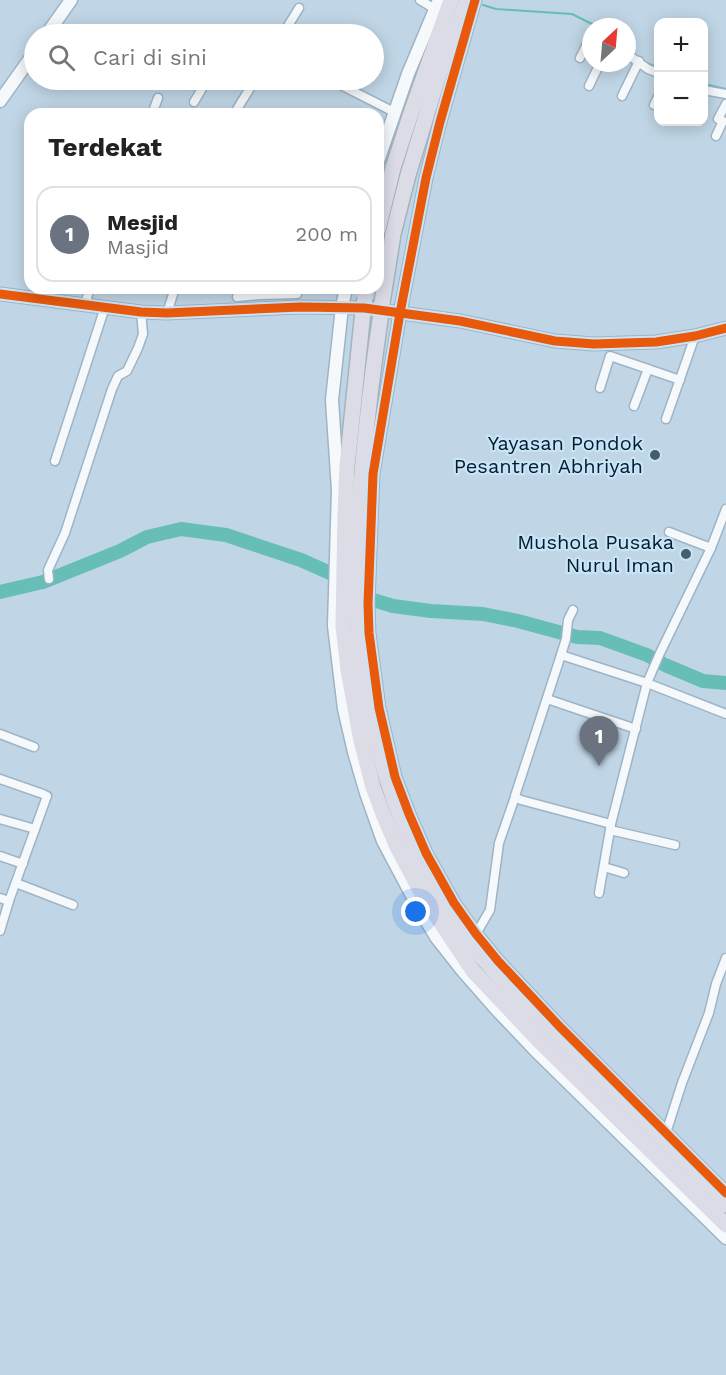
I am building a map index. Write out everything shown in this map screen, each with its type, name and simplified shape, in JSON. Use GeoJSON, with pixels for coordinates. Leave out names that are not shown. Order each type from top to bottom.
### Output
{"type":"FeatureCollection","features":[{"type":"Feature","properties":{"kind":"highway"},"geometry":{"type":"LineString","coordinates":[[384,205],[393,168],[451,0]]}},
{"type":"Feature","properties":{"kind":"highway"},"geometry":{"type":"LineString","coordinates":[[467,0],[440,74],[408,175],[393,234],[368,405],[349,580],[339,626],[361,741],[373,787],[397,847],[423,896],[473,971],[540,1042],[726,1225]]}},
{"type":"Feature","properties":{"kind":"highway"},"geometry":{"type":"LineString","coordinates":[[365,299],[347,466],[349,580],[361,666],[376,739],[388,784],[406,834],[440,898],[462,932],[517,997],[726,1204]]}},
{"type":"Feature","properties":{"kind":"street"},"geometry":{"type":"LineString","coordinates":[[54,24],[71,0]]}},
{"type":"Feature","properties":{"kind":"street"},"geometry":{"type":"LineString","coordinates":[[384,143],[408,74],[437,4],[420,0]]}},
{"type":"Feature","properties":{"kind":"street"},"geometry":{"type":"LineString","coordinates":[[349,580],[373,474],[426,178],[475,0]]}},
{"type":"Feature","properties":{"kind":"street"},"geometry":{"type":"LineString","coordinates":[[289,24],[299,8]]}},
{"type":"Feature","properties":{"kind":"street"},"geometry":{"type":"LineString","coordinates":[[580,58],[582,54]]}},
{"type":"Feature","properties":{"kind":"street"},"geometry":{"type":"LineString","coordinates":[[636,59],[656,72]]}},
{"type":"Feature","properties":{"kind":"street"},"geometry":{"type":"LineString","coordinates":[[622,96],[639,61]]}},
{"type":"Feature","properties":{"kind":"street"},"geometry":{"type":"LineString","coordinates":[[0,101],[24,67]]}},
{"type":"Feature","properties":{"kind":"street"},"geometry":{"type":"LineString","coordinates":[[589,86],[596,72]]}},
{"type":"Feature","properties":{"kind":"street"},"geometry":{"type":"LineString","coordinates":[[194,102],[201,90]]}},
{"type":"Feature","properties":{"kind":"street"},"geometry":{"type":"LineString","coordinates":[[238,108],[249,90]]}},
{"type":"Feature","properties":{"kind":"street"},"geometry":{"type":"LineString","coordinates":[[351,90],[394,112]]}},
{"type":"Feature","properties":{"kind":"street"},"geometry":{"type":"LineString","coordinates":[[708,91],[726,94]]}},
{"type":"Feature","properties":{"kind":"street"},"geometry":{"type":"LineString","coordinates":[[154,108],[158,98]]}},
{"type":"Feature","properties":{"kind":"street"},"geometry":{"type":"LineString","coordinates":[[716,136],[723,121],[718,119],[726,104]]}},
{"type":"Feature","properties":{"kind":"street"},"geometry":{"type":"LineString","coordinates":[[0,294],[141,312],[167,313],[259,308],[364,308],[459,321],[555,340],[615,345],[656,342],[726,328]]}},
{"type":"Feature","properties":{"kind":"street"},"geometry":{"type":"LineString","coordinates":[[85,304],[88,294]]}},
{"type":"Feature","properties":{"kind":"street"},"geometry":{"type":"LineString","coordinates":[[167,313],[173,294]]}},
{"type":"Feature","properties":{"kind":"street"},"geometry":{"type":"LineString","coordinates":[[237,297],[248,294]]}},
{"type":"Feature","properties":{"kind":"street"},"geometry":{"type":"LineString","coordinates":[[259,308],[260,294]]}},
{"type":"Feature","properties":{"kind":"street"},"geometry":{"type":"LineString","coordinates":[[345,294],[332,400],[338,490],[349,580],[368,604],[374,676],[383,729],[395,777],[409,814],[426,853],[454,903],[498,961],[726,1193]]}},
{"type":"Feature","properties":{"kind":"street"},"geometry":{"type":"LineString","coordinates":[[55,461],[105,307]]}},
{"type":"Feature","properties":{"kind":"street"},"geometry":{"type":"LineString","coordinates":[[49,579],[48,570],[65,532],[111,389],[118,376],[127,371],[143,334],[141,312]]}},
{"type":"Feature","properties":{"kind":"street"},"geometry":{"type":"LineString","coordinates":[[666,419],[695,336]]}},
{"type":"Feature","properties":{"kind":"street"},"geometry":{"type":"LineString","coordinates":[[600,388],[610,356],[680,380]]}},
{"type":"Feature","properties":{"kind":"street"},"geometry":{"type":"LineString","coordinates":[[634,406],[648,369]]}},
{"type":"Feature","properties":{"kind":"street"},"geometry":{"type":"LineString","coordinates":[[598,893],[611,827],[647,683],[653,666],[711,548],[726,509]]}},
{"type":"Feature","properties":{"kind":"street"},"geometry":{"type":"LineString","coordinates":[[669,532],[711,548]]}},
{"type":"Feature","properties":{"kind":"street"},"geometry":{"type":"LineString","coordinates":[[476,934],[490,910],[501,836],[547,699],[561,655],[568,620],[573,610]]}},
{"type":"Feature","properties":{"kind":"street"},"geometry":{"type":"LineString","coordinates":[[339,626],[344,709],[366,793],[383,841],[436,937],[497,1010],[539,1054],[726,1238]]}},
{"type":"Feature","properties":{"kind":"street"},"geometry":{"type":"LineString","coordinates":[[561,655],[647,683],[726,714]]}},
{"type":"Feature","properties":{"kind":"street"},"geometry":{"type":"LineString","coordinates":[[547,699],[636,729]]}},
{"type":"Feature","properties":{"kind":"street"},"geometry":{"type":"LineString","coordinates":[[0,734],[34,747]]}},
{"type":"Feature","properties":{"kind":"street"},"geometry":{"type":"LineString","coordinates":[[0,779],[47,796],[16,884],[5,899],[0,931]]}},
{"type":"Feature","properties":{"kind":"street"},"geometry":{"type":"LineString","coordinates":[[515,797],[675,845]]}},
{"type":"Feature","properties":{"kind":"street"},"geometry":{"type":"LineString","coordinates":[[0,819],[35,829]]}},
{"type":"Feature","properties":{"kind":"street"},"geometry":{"type":"LineString","coordinates":[[0,856],[23,864]]}},
{"type":"Feature","properties":{"kind":"street"},"geometry":{"type":"LineString","coordinates":[[604,867],[624,873]]}},
{"type":"Feature","properties":{"kind":"street"},"geometry":{"type":"LineString","coordinates":[[16,884],[73,905]]}},
{"type":"Feature","properties":{"kind":"street"},"geometry":{"type":"LineString","coordinates":[[666,1133],[726,958]]}},
{"type":"Feature","properties":{"kind":"waterway"},"geometry":{"type":"LineString","coordinates":[[483,5],[496,9],[572,14],[582,19]]}},
{"type":"Feature","properties":{"kind":"waterway"},"geometry":{"type":"LineString","coordinates":[[636,55],[654,66]]}},
{"type":"Feature","properties":{"kind":"waterway"},"geometry":{"type":"LineString","coordinates":[[708,85],[726,89]]}},
{"type":"Feature","properties":{"kind":"waterway"},"geometry":{"type":"LineString","coordinates":[[0,592],[43,582],[120,551],[147,537],[181,529],[226,535],[301,560],[344,581]]}},
{"type":"Feature","properties":{"kind":"waterway"},"geometry":{"type":"LineString","coordinates":[[359,593],[363,597],[393,606],[483,614],[577,637],[600,638],[647,655],[703,681],[726,683]]}},
{"type":"Feature","properties":{"kind":"cycle path"},"geometry":{"type":"LineString","coordinates":[[475,0],[426,178],[373,474],[368,604],[369,633],[379,708],[395,777],[409,814],[426,853],[454,903],[476,934],[560,1027],[726,1193]]}},
{"type":"Feature","properties":{"kind":"cycle path"},"geometry":{"type":"LineString","coordinates":[[0,294],[141,312],[167,313],[300,307],[364,308],[460,321],[555,341],[594,344],[656,342],[726,328]]}},
{"type":"Feature","properties":{"kind":"place","name":"Yayasan Pondok Pesantren Abhriyah"},"geometry":{"type":"Point","coordinates":[655,455]}},
{"type":"Feature","properties":{"kind":"place","name":"Mushola Pusaka Nurul Iman"},"geometry":{"type":"Point","coordinates":[686,554]}},
{"type":"Feature","properties":{"kind":"place","name":"Mesjid"},"geometry":{"type":"Point","coordinates":[599,766]}}]}
